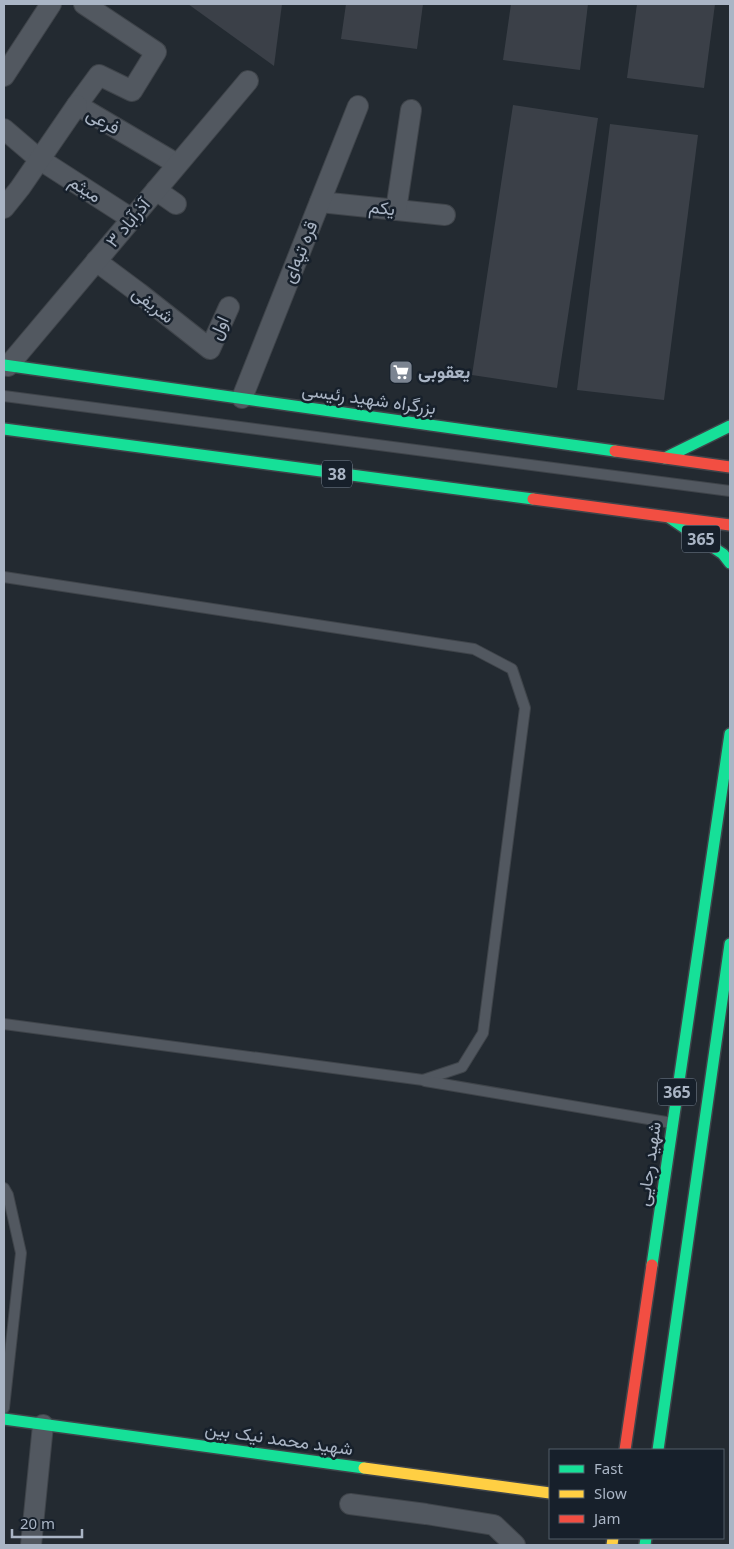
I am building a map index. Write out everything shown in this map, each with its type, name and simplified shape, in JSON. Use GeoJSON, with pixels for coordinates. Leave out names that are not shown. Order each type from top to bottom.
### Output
{"type":"FeatureCollection","features":[{"type":"Feature","properties":{"kind":"main road","name":"بزرگراه شهید رئیسی"},"geometry":{"type":"LineString","coordinates":[[6,366],[730,467]]}},
{"type":"Feature","properties":{"kind":"main road"},"geometry":{"type":"LineString","coordinates":[[665,458],[730,426]]}},
{"type":"Feature","properties":{"kind":"main road","name":"38"},"geometry":{"type":"LineString","coordinates":[[4,429],[730,525]]}},
{"type":"Feature","properties":{"kind":"main road","name":"365"},"geometry":{"type":"LineString","coordinates":[[670,518],[723,554],[730,563]]}},
{"type":"Feature","properties":{"kind":"main road","name":"شهید رجایی"},"geometry":{"type":"LineString","coordinates":[[625,1449],[730,734]]}},
{"type":"Feature","properties":{"kind":"main road","name":"365"},"geometry":{"type":"LineString","coordinates":[[658,1449],[730,944]]}},
{"type":"Feature","properties":{"kind":"main road","name":"شهید محمد نیک بین"},"geometry":{"type":"LineString","coordinates":[[4,1420],[549,1492]]}},
{"type":"Feature","properties":{"kind":"street"},"geometry":{"type":"LineString","coordinates":[[4,76],[51,4]]}},
{"type":"Feature","properties":{"kind":"street","name":"فرعی"},"geometry":{"type":"LineString","coordinates":[[84,4],[156,52],[132,91],[99,75],[77,106],[177,164]]}},
{"type":"Feature","properties":{"kind":"street","name":"۳ آذرآباد"},"geometry":{"type":"LineString","coordinates":[[6,366],[248,81]]}},
{"type":"Feature","properties":{"kind":"street"},"geometry":{"type":"LineString","coordinates":[[4,208],[77,106]]}},
{"type":"Feature","properties":{"kind":"street","name":"قره تپه‌ای"},"geometry":{"type":"LineString","coordinates":[[242,398],[358,106]]}},
{"type":"Feature","properties":{"kind":"street"},"geometry":{"type":"LineString","coordinates":[[396,210],[411,110]]}},
{"type":"Feature","properties":{"kind":"street","name":"میثم"},"geometry":{"type":"LineString","coordinates":[[4,129],[39,159],[132,219]]}},
{"type":"Feature","properties":{"kind":"street"},"geometry":{"type":"LineString","coordinates":[[156,190],[176,204]]}},
{"type":"Feature","properties":{"kind":"street","name":"یکم"},"geometry":{"type":"LineString","coordinates":[[320,202],[445,215]]}},
{"type":"Feature","properties":{"kind":"street","name":"شریفی"},"geometry":{"type":"LineString","coordinates":[[96,262],[210,349]]}},
{"type":"Feature","properties":{"kind":"street","name":"اول"},"geometry":{"type":"LineString","coordinates":[[210,349],[229,307]]}},
{"type":"Feature","properties":{"kind":"street"},"geometry":{"type":"LineString","coordinates":[[31,1545],[43,1425]]}},
{"type":"Feature","properties":{"kind":"street"},"geometry":{"type":"LineString","coordinates":[[350,1504],[494,1525],[515,1545]]}},
{"type":"Feature","properties":{"kind":"lane"},"geometry":{"type":"LineString","coordinates":[[4,396],[730,492]]}},
{"type":"Feature","properties":{"kind":"lane"},"geometry":{"type":"LineString","coordinates":[[4,577],[474,649],[512,669],[526,708],[483,1033],[462,1067],[422,1080]]}},
{"type":"Feature","properties":{"kind":"lane"},"geometry":{"type":"LineString","coordinates":[[4,1024],[422,1080],[672,1123]]}},
{"type":"Feature","properties":{"kind":"lane"},"geometry":{"type":"LineString","coordinates":[[4,1188],[8,1194],[22,1253],[4,1408]]}},
{"type":"Feature","properties":{"kind":"building"},"geometry":{"type":"Polygon","coordinates":[[[188,4],[282,4],[274,66],[188,4]]]}},
{"type":"Feature","properties":{"kind":"building"},"geometry":{"type":"Polygon","coordinates":[[[346,4],[423,4],[417,49],[341,39],[346,4]]]}},
{"type":"Feature","properties":{"kind":"building"},"geometry":{"type":"Polygon","coordinates":[[[511,4],[588,4],[580,70],[503,60],[511,4]]]}},
{"type":"Feature","properties":{"kind":"building"},"geometry":{"type":"Polygon","coordinates":[[[637,4],[715,4],[704,88],[627,78],[637,4]]]}},
{"type":"Feature","properties":{"kind":"building"},"geometry":{"type":"Polygon","coordinates":[[[513,105],[598,118],[557,388],[472,375],[513,105]]]}},
{"type":"Feature","properties":{"kind":"building"},"geometry":{"type":"Polygon","coordinates":[[[610,124],[698,135],[664,400],[577,390],[610,124]]]}},
{"type":"Feature","properties":{"kind":"traffic: fast"},"geometry":{"type":"LineString","coordinates":[[4,365],[615,451]]}},
{"type":"Feature","properties":{"kind":"traffic: fast"},"geometry":{"type":"LineString","coordinates":[[665,458],[730,426]]}},
{"type":"Feature","properties":{"kind":"traffic: fast"},"geometry":{"type":"LineString","coordinates":[[4,429],[533,499]]}},
{"type":"Feature","properties":{"kind":"traffic: fast"},"geometry":{"type":"LineString","coordinates":[[670,518],[723,554],[730,563]]}},
{"type":"Feature","properties":{"kind":"traffic: fast"},"geometry":{"type":"LineString","coordinates":[[652,1265],[730,734]]}},
{"type":"Feature","properties":{"kind":"traffic: fast"},"geometry":{"type":"LineString","coordinates":[[658,1449],[730,944]]}},
{"type":"Feature","properties":{"kind":"traffic: fast"},"geometry":{"type":"LineString","coordinates":[[4,1419],[364,1468]]}},
{"type":"Feature","properties":{"kind":"traffic: fast"},"geometry":{"type":"LineString","coordinates":[[645,1545],[646,1539]]}},
{"type":"Feature","properties":{"kind":"traffic: slow"},"geometry":{"type":"LineString","coordinates":[[364,1468],[549,1493]]}},
{"type":"Feature","properties":{"kind":"traffic: slow"},"geometry":{"type":"LineString","coordinates":[[612,1545],[613,1539]]}},
{"type":"Feature","properties":{"kind":"traffic: jam"},"geometry":{"type":"LineString","coordinates":[[615,451],[730,467]]}},
{"type":"Feature","properties":{"kind":"traffic: jam"},"geometry":{"type":"LineString","coordinates":[[533,499],[730,525]]}},
{"type":"Feature","properties":{"kind":"traffic: jam"},"geometry":{"type":"LineString","coordinates":[[625,1449],[652,1265]]}},
{"type":"Feature","properties":{"kind":"place","name":"یعقوبی"},"geometry":{"type":"Point","coordinates":[401,372]}}]}
